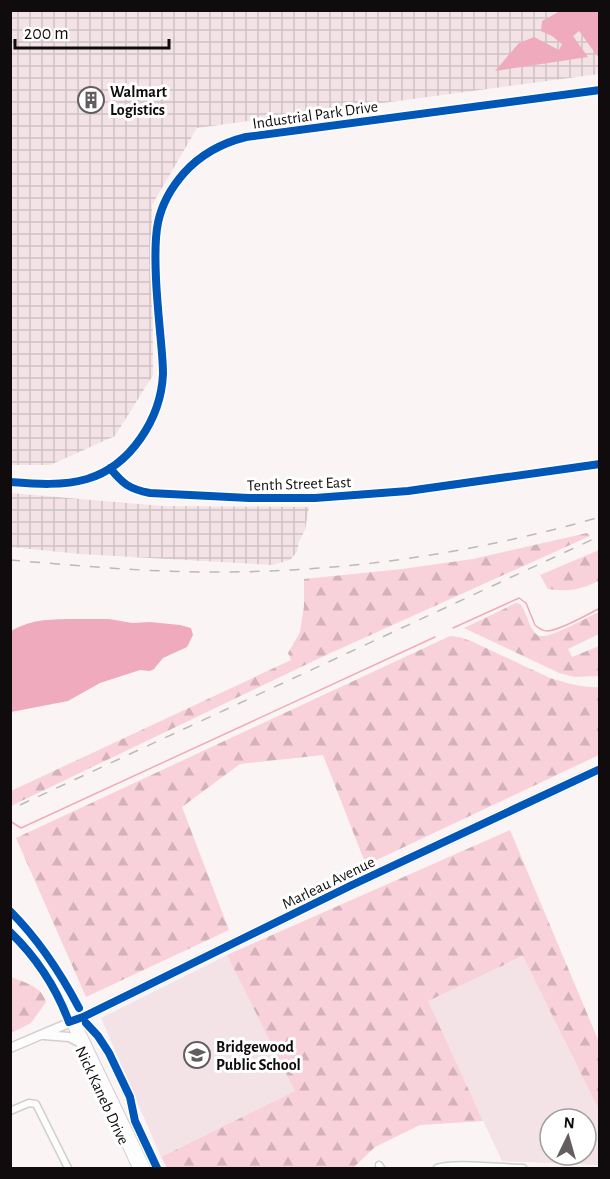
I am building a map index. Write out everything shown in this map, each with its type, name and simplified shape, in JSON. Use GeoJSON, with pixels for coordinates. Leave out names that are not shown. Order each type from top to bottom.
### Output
{"type":"FeatureCollection","features":[{"type":"Feature","properties":{"kind":"main road","name":"Marleau Avenue"},"geometry":{"type":"LineString","coordinates":[[10,1048],[72,1021],[352,885],[600,769]]}},
{"type":"Feature","properties":{"kind":"main road"},"geometry":{"type":"LineString","coordinates":[[41,1035],[69,1037],[79,1042]]}},
{"type":"Feature","properties":{"kind":"street","name":"Industrial Park Drive"},"geometry":{"type":"LineString","coordinates":[[110,468],[128,454],[138,442],[152,418],[160,396],[163,372],[154,251],[156,227],[161,208],[176,182],[200,158],[217,147],[246,137],[600,90]]}},
{"type":"Feature","properties":{"kind":"street","name":"Tenth Street East"},"geometry":{"type":"LineString","coordinates":[[110,468],[127,486],[150,493],[249,498],[315,498],[408,491],[600,464]]}},
{"type":"Feature","properties":{"kind":"street"},"geometry":{"type":"LineString","coordinates":[[10,482],[62,483],[88,479],[110,468]]}},
{"type":"Feature","properties":{"kind":"street","name":"Nick Kaneb Drive"},"geometry":{"type":"LineString","coordinates":[[10,922],[30,942],[58,981],[79,1042],[137,1168]]}},
{"type":"Feature","properties":{"kind":"street","name":"Nick Kaneb Drive"},"geometry":{"type":"LineString","coordinates":[[10,932],[32,954],[52,984],[146,1168]]}},
{"type":"Feature","properties":{"kind":"street"},"geometry":{"type":"LineString","coordinates":[[10,1112],[29,1103],[36,1104],[68,1168]]}},
{"type":"Feature","properties":{"kind":"street"},"geometry":{"type":"LineString","coordinates":[[437,1168],[443,1166],[522,1168]]}},
{"type":"Feature","properties":{"kind":"shaded area"},"geometry":{"type":"Polygon","coordinates":[[[10,11],[599,11],[599,74],[197,128],[152,205],[153,375],[115,436],[50,465],[11,465],[10,11]]]}},
{"type":"Feature","properties":{"kind":"shaded area"},"geometry":{"type":"Polygon","coordinates":[[[560,11],[599,11],[599,57],[579,31],[573,36],[588,57],[495,71],[519,43],[534,37],[559,50],[562,44],[541,31],[542,21],[560,11]]]}},
{"type":"Feature","properties":{"kind":"shaded area"},"geometry":{"type":"Polygon","coordinates":[[[10,493],[163,506],[309,507],[305,530],[299,541],[297,552],[290,560],[272,565],[79,554],[11,547],[10,493]]]}},
{"type":"Feature","properties":{"kind":"shaded area"},"geometry":{"type":"Polygon","coordinates":[[[109,619],[132,623],[180,625],[191,628],[193,635],[187,647],[163,658],[150,671],[140,670],[100,683],[68,701],[11,712],[11,631],[37,621],[109,619]]]}},
{"type":"Feature","properties":{"kind":"shaded area","name":"Bridgewood Public School"},"geometry":{"type":"Polygon","coordinates":[[[227,955],[296,1091],[161,1157],[101,1018],[227,955]]]}},
{"type":"Feature","properties":{"kind":"shaded area"},"geometry":{"type":"Polygon","coordinates":[[[524,956],[598,1107],[538,1107],[538,1162],[502,1161],[427,1001],[524,956]]]}},
{"type":"Feature","properties":{"kind":"shaded area"},"geometry":{"type":"Polygon","coordinates":[[[598,1108],[599,1110],[598,1165],[598,1108]]]}},
{"type":"Feature","properties":{"kind":"green space"},"geometry":{"type":"Polygon","coordinates":[[[587,533],[590,536],[324,656],[11,806],[11,791],[291,660],[288,653],[300,632],[304,606],[304,579],[473,559],[587,533]]]}},
{"type":"Feature","properties":{"kind":"green space"},"geometry":{"type":"Polygon","coordinates":[[[599,550],[599,581],[574,589],[548,589],[540,575],[599,550]]]}},
{"type":"Feature","properties":{"kind":"green space"},"geometry":{"type":"Polygon","coordinates":[[[516,603],[520,604],[535,633],[540,636],[555,633],[599,612],[599,634],[568,649],[572,657],[599,646],[599,676],[575,677],[559,673],[464,628],[516,603]]]}},
{"type":"Feature","properties":{"kind":"green space"},"geometry":{"type":"Polygon","coordinates":[[[450,636],[471,641],[550,678],[581,686],[599,687],[599,755],[366,865],[323,755],[240,764],[182,807],[229,930],[86,997],[16,838],[450,636]]]}},
{"type":"Feature","properties":{"kind":"green space"},"geometry":{"type":"Polygon","coordinates":[[[510,830],[599,1042],[599,1110],[523,956],[428,1001],[483,1121],[420,1125],[375,1147],[353,1168],[167,1168],[161,1157],[295,1091],[227,955],[510,830]]]}},
{"type":"Feature","properties":{"kind":"green space"},"geometry":{"type":"Polygon","coordinates":[[[11,977],[36,988],[46,1002],[31,1023],[11,1033],[11,977]]]}},
{"type":"Feature","properties":{"kind":"waterway"},"geometry":{"type":"LineString","coordinates":[[453,628],[519,598],[526,603],[535,625],[546,631],[566,625],[600,608]]}},
{"type":"Feature","properties":{"kind":"waterway"},"geometry":{"type":"LineString","coordinates":[[10,821],[21,828],[435,637]]}},
{"type":"Feature","properties":{"kind":"railway"},"geometry":{"type":"LineString","coordinates":[[10,560],[173,571],[228,572],[322,568],[462,550],[600,517]]}},
{"type":"Feature","properties":{"kind":"railway"},"geometry":{"type":"LineString","coordinates":[[20,805],[600,536]]}},
{"type":"Feature","properties":{"kind":"cycle path"},"geometry":{"type":"LineString","coordinates":[[10,482],[59,484],[87,479],[103,473],[130,452],[150,423],[161,391],[163,374],[155,263],[158,223],[161,210],[174,186],[184,173],[205,155],[229,142],[246,137],[600,90]]}},
{"type":"Feature","properties":{"kind":"cycle path"},"geometry":{"type":"LineString","coordinates":[[110,468],[127,485],[150,493],[249,498],[315,498],[408,491],[600,464]]}},
{"type":"Feature","properties":{"kind":"cycle path"},"geometry":{"type":"LineString","coordinates":[[10,932],[45,974],[69,1022],[352,885],[600,769]]}},
{"type":"Feature","properties":{"kind":"cycle path"},"geometry":{"type":"LineString","coordinates":[[10,911],[48,957],[79,1008]]}},
{"type":"Feature","properties":{"kind":"cycle path"},"geometry":{"type":"LineString","coordinates":[[86,1023],[109,1053],[130,1097],[135,1121],[157,1168]]}},
{"type":"Feature","properties":{"kind":"place","name":"Walmart Logistics"},"geometry":{"type":"Point","coordinates":[91,100]}},
{"type":"Feature","properties":{"kind":"place","name":"Bridgewood Public School"},"geometry":{"type":"Point","coordinates":[197,1055]}}]}
